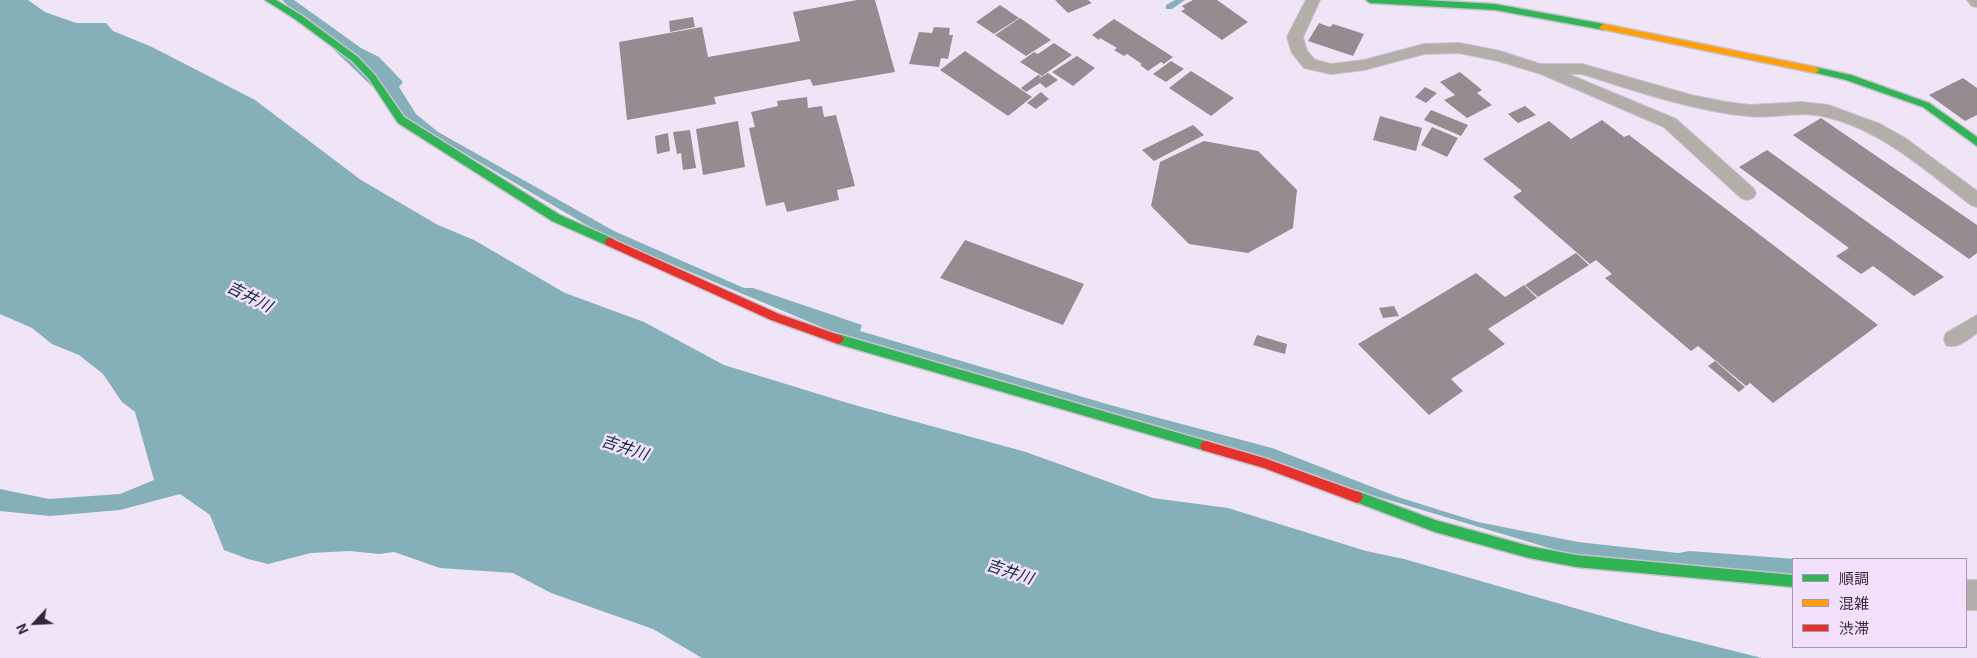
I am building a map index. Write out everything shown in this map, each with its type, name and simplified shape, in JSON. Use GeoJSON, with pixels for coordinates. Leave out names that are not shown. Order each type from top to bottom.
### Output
{"type":"FeatureCollection","features":[{"type":"Feature","properties":{"kind":"street"},"geometry":{"type":"LineString","coordinates":[[269,0],[298,18],[355,59],[372,77],[401,120],[556,218],[775,317],[849,343],[1264,463],[1436,526],[1529,552],[1576,561],[1792,581]]}},
{"type":"Feature","properties":{"kind":"street"},"geometry":{"type":"LineString","coordinates":[[1370,0],[1495,6],[1848,77],[1926,105],[1977,142]]}},
{"type":"Feature","properties":{"kind":"lane"},"geometry":{"type":"LineString","coordinates":[[1313,0],[1295,37],[1300,53],[1310,64],[1332,69],[1364,65],[1424,49],[1459,48],[1500,56],[1539,69],[1670,123],[1747,193]]}},
{"type":"Feature","properties":{"kind":"lane"},"geometry":{"type":"LineString","coordinates":[[1539,69],[1582,69],[1691,101],[1726,108],[1757,111],[1802,108],[1828,111],[1874,128],[1899,142],[1977,200]]}},
{"type":"Feature","properties":{"kind":"lane"},"geometry":{"type":"LineString","coordinates":[[1954,339],[1977,323]]}},
{"type":"Feature","properties":{"kind":"water","name":"吉井川"},"geometry":{"type":"Polygon","coordinates":[[[0,0],[28,0],[45,12],[76,23],[106,23],[113,31],[152,47],[255,100],[361,180],[438,225],[474,240],[565,293],[644,322],[724,365],[851,404],[1026,452],[1153,498],[1228,508],[1366,551],[1404,559],[1658,632],[1762,658],[702,658],[653,629],[551,593],[513,573],[440,568],[394,552],[379,554],[350,551],[311,553],[268,564],[248,559],[224,550],[210,515],[180,494],[120,510],[50,516],[0,511],[0,489],[49,499],[120,494],[154,480],[135,412],[122,402],[103,374],[79,355],[52,344],[32,328],[0,314],[0,0]]]}},
{"type":"Feature","properties":{"kind":"water"},"geometry":{"type":"Polygon","coordinates":[[[282,0],[294,0],[361,48],[379,57],[403,82],[399,87],[416,114],[438,132],[614,231],[744,288],[753,288],[862,325],[860,331],[1110,405],[1272,448],[1398,497],[1478,522],[1578,542],[1678,553],[1690,551],[1792,559],[1792,577],[1576,556],[850,339],[607,237],[406,119],[282,0]]]}},
{"type":"Feature","properties":{"kind":"building"},"geometry":{"type":"Polygon","coordinates":[[[857,0],[875,0],[895,72],[813,86],[810,79],[714,97],[716,104],[627,120],[619,42],[702,27],[708,57],[800,41],[793,12],[857,0]]]}},
{"type":"Feature","properties":{"kind":"building"},"geometry":{"type":"Polygon","coordinates":[[[1055,0],[1088,0],[1092,3],[1068,13],[1055,0]]]}},
{"type":"Feature","properties":{"kind":"building"},"geometry":{"type":"Polygon","coordinates":[[[1193,0],[1217,0],[1248,22],[1222,40],[1181,11],[1185,9],[1182,6],[1193,0]]]}},
{"type":"Feature","properties":{"kind":"building"},"geometry":{"type":"Polygon","coordinates":[[[1000,5],[1019,18],[994,34],[976,22],[1000,5]]]}},
{"type":"Feature","properties":{"kind":"building"},"geometry":{"type":"Polygon","coordinates":[[[693,17],[695,27],[670,32],[669,21],[693,17]]]}},
{"type":"Feature","properties":{"kind":"building"},"geometry":{"type":"Polygon","coordinates":[[[1020,18],[1051,40],[1026,56],[995,35],[1020,18]]]}},
{"type":"Feature","properties":{"kind":"building"},"geometry":{"type":"Polygon","coordinates":[[[1114,19],[1173,57],[1164,64],[1161,62],[1148,71],[1140,65],[1142,64],[1127,54],[1124,56],[1114,50],[1117,48],[1092,35],[1114,19]]]}},
{"type":"Feature","properties":{"kind":"building"},"geometry":{"type":"Polygon","coordinates":[[[1319,23],[1330,27],[1333,24],[1364,34],[1353,56],[1308,41],[1319,23]]]}},
{"type":"Feature","properties":{"kind":"building"},"geometry":{"type":"Polygon","coordinates":[[[934,27],[950,28],[949,35],[953,35],[948,59],[941,58],[939,67],[909,64],[919,32],[932,33],[934,27]]]}},
{"type":"Feature","properties":{"kind":"building"},"geometry":{"type":"Polygon","coordinates":[[[1054,43],[1072,55],[1042,76],[1020,62],[1034,52],[1038,54],[1054,43]]]}},
{"type":"Feature","properties":{"kind":"building"},"geometry":{"type":"Polygon","coordinates":[[[965,51],[1032,97],[1008,116],[940,70],[965,51]]]}},
{"type":"Feature","properties":{"kind":"building"},"geometry":{"type":"Polygon","coordinates":[[[1077,56],[1095,68],[1073,86],[1052,72],[1077,56]]]}},
{"type":"Feature","properties":{"kind":"building"},"geometry":{"type":"Polygon","coordinates":[[[1171,61],[1184,69],[1166,82],[1153,74],[1171,61]]]}},
{"type":"Feature","properties":{"kind":"building"},"geometry":{"type":"Polygon","coordinates":[[[1191,71],[1234,98],[1211,116],[1169,88],[1191,71]]]}},
{"type":"Feature","properties":{"kind":"building"},"geometry":{"type":"Polygon","coordinates":[[[1460,72],[1482,90],[1477,93],[1492,105],[1467,118],[1444,100],[1455,95],[1440,82],[1460,72]]]}},
{"type":"Feature","properties":{"kind":"building"},"geometry":{"type":"Polygon","coordinates":[[[1048,73],[1058,80],[1046,88],[1040,83],[1026,92],[1021,88],[1038,75],[1041,76],[1038,79],[1048,73]]]}},
{"type":"Feature","properties":{"kind":"building"},"geometry":{"type":"Polygon","coordinates":[[[1963,78],[1977,88],[1977,115],[1965,121],[1929,95],[1963,78]]]}},
{"type":"Feature","properties":{"kind":"building"},"geometry":{"type":"Polygon","coordinates":[[[1425,87],[1437,93],[1426,103],[1415,97],[1425,87]]]}},
{"type":"Feature","properties":{"kind":"building"},"geometry":{"type":"Polygon","coordinates":[[[1041,92],[1049,99],[1036,109],[1027,103],[1041,92]]]}},
{"type":"Feature","properties":{"kind":"building"},"geometry":{"type":"Polygon","coordinates":[[[807,97],[808,108],[822,106],[824,117],[836,115],[855,186],[837,190],[839,200],[787,212],[784,202],[766,206],[749,128],[755,127],[751,112],[778,106],[777,101],[807,97]]]}},
{"type":"Feature","properties":{"kind":"building"},"geometry":{"type":"Polygon","coordinates":[[[1525,106],[1536,115],[1518,123],[1508,114],[1525,106]]]}},
{"type":"Feature","properties":{"kind":"building"},"geometry":{"type":"Polygon","coordinates":[[[1431,110],[1468,125],[1461,136],[1424,120],[1431,110]]]}},
{"type":"Feature","properties":{"kind":"building"},"geometry":{"type":"Polygon","coordinates":[[[1380,116],[1422,128],[1416,151],[1373,140],[1380,116]]]}},
{"type":"Feature","properties":{"kind":"building"},"geometry":{"type":"Polygon","coordinates":[[[1821,118],[1977,225],[1977,253],[1969,259],[1793,135],[1821,118]]]}},
{"type":"Feature","properties":{"kind":"building"},"geometry":{"type":"Polygon","coordinates":[[[1602,120],[1624,137],[1629,135],[1878,325],[1773,403],[1750,383],[1746,386],[1698,346],[1691,351],[1605,278],[1612,274],[1596,260],[1590,264],[1513,197],[1522,191],[1483,159],[1549,121],[1571,139],[1602,120]]]}},
{"type":"Feature","properties":{"kind":"building"},"geometry":{"type":"Polygon","coordinates":[[[738,121],[745,167],[703,175],[696,129],[738,121]]]}},
{"type":"Feature","properties":{"kind":"building"},"geometry":{"type":"Polygon","coordinates":[[[1193,125],[1204,135],[1154,161],[1142,150],[1193,125]]]}},
{"type":"Feature","properties":{"kind":"building"},"geometry":{"type":"Polygon","coordinates":[[[1432,127],[1458,138],[1447,157],[1421,145],[1432,127]]]}},
{"type":"Feature","properties":{"kind":"building"},"geometry":{"type":"Polygon","coordinates":[[[690,130],[696,168],[683,170],[681,153],[677,154],[673,132],[690,130]]]}},
{"type":"Feature","properties":{"kind":"building"},"geometry":{"type":"Polygon","coordinates":[[[668,133],[670,151],[657,154],[655,136],[668,133]]]}},
{"type":"Feature","properties":{"kind":"building"},"geometry":{"type":"Polygon","coordinates":[[[1204,141],[1258,151],[1297,190],[1293,228],[1248,253],[1189,244],[1151,206],[1160,162],[1204,141]]]}},
{"type":"Feature","properties":{"kind":"building"},"geometry":{"type":"Polygon","coordinates":[[[1767,150],[1944,277],[1914,296],[1873,266],[1861,274],[1836,256],[1849,248],[1739,167],[1767,150]]]}},
{"type":"Feature","properties":{"kind":"building"},"geometry":{"type":"Polygon","coordinates":[[[965,240],[1084,284],[1063,325],[940,278],[965,240]]]}},
{"type":"Feature","properties":{"kind":"building"},"geometry":{"type":"Polygon","coordinates":[[[1576,253],[1589,265],[1538,297],[1525,285],[1576,253]]]}},
{"type":"Feature","properties":{"kind":"building"},"geometry":{"type":"Polygon","coordinates":[[[1476,273],[1505,297],[1524,285],[1537,298],[1488,329],[1505,344],[1451,379],[1463,391],[1429,415],[1358,344],[1476,273]]]}},
{"type":"Feature","properties":{"kind":"building"},"geometry":{"type":"Polygon","coordinates":[[[1394,306],[1399,316],[1383,318],[1379,308],[1394,306]]]}},
{"type":"Feature","properties":{"kind":"building"},"geometry":{"type":"Polygon","coordinates":[[[1257,335],[1287,344],[1285,354],[1253,345],[1257,335]]]}},
{"type":"Feature","properties":{"kind":"building"},"geometry":{"type":"Polygon","coordinates":[[[1715,361],[1745,387],[1739,392],[1708,366],[1715,361]]]}},
{"type":"Feature","properties":{"kind":"waterway"},"geometry":{"type":"LineString","coordinates":[[1169,7],[1181,0]]}},
{"type":"Feature","properties":{"kind":"traffic: fast"},"geometry":{"type":"LineString","coordinates":[[269,0],[298,17],[355,59],[372,77],[401,120],[556,218],[610,242]]}},
{"type":"Feature","properties":{"kind":"traffic: fast"},"geometry":{"type":"LineString","coordinates":[[1370,0],[1495,7],[1604,27]]}},
{"type":"Feature","properties":{"kind":"traffic: fast"},"geometry":{"type":"LineString","coordinates":[[1815,70],[1848,77],[1926,105],[1977,142]]}},
{"type":"Feature","properties":{"kind":"traffic: fast"},"geometry":{"type":"LineString","coordinates":[[838,339],[1206,446]]}},
{"type":"Feature","properties":{"kind":"traffic: fast"},"geometry":{"type":"LineString","coordinates":[[1357,497],[1435,526],[1529,552],[1576,561],[1792,581]]}},
{"type":"Feature","properties":{"kind":"traffic: slow"},"geometry":{"type":"LineString","coordinates":[[1604,27],[1815,70]]}},
{"type":"Feature","properties":{"kind":"traffic: jam"},"geometry":{"type":"LineString","coordinates":[[610,242],[775,317],[838,339]]}},
{"type":"Feature","properties":{"kind":"traffic: jam"},"geometry":{"type":"LineString","coordinates":[[1206,446],[1264,463],[1357,497]]}}]}
